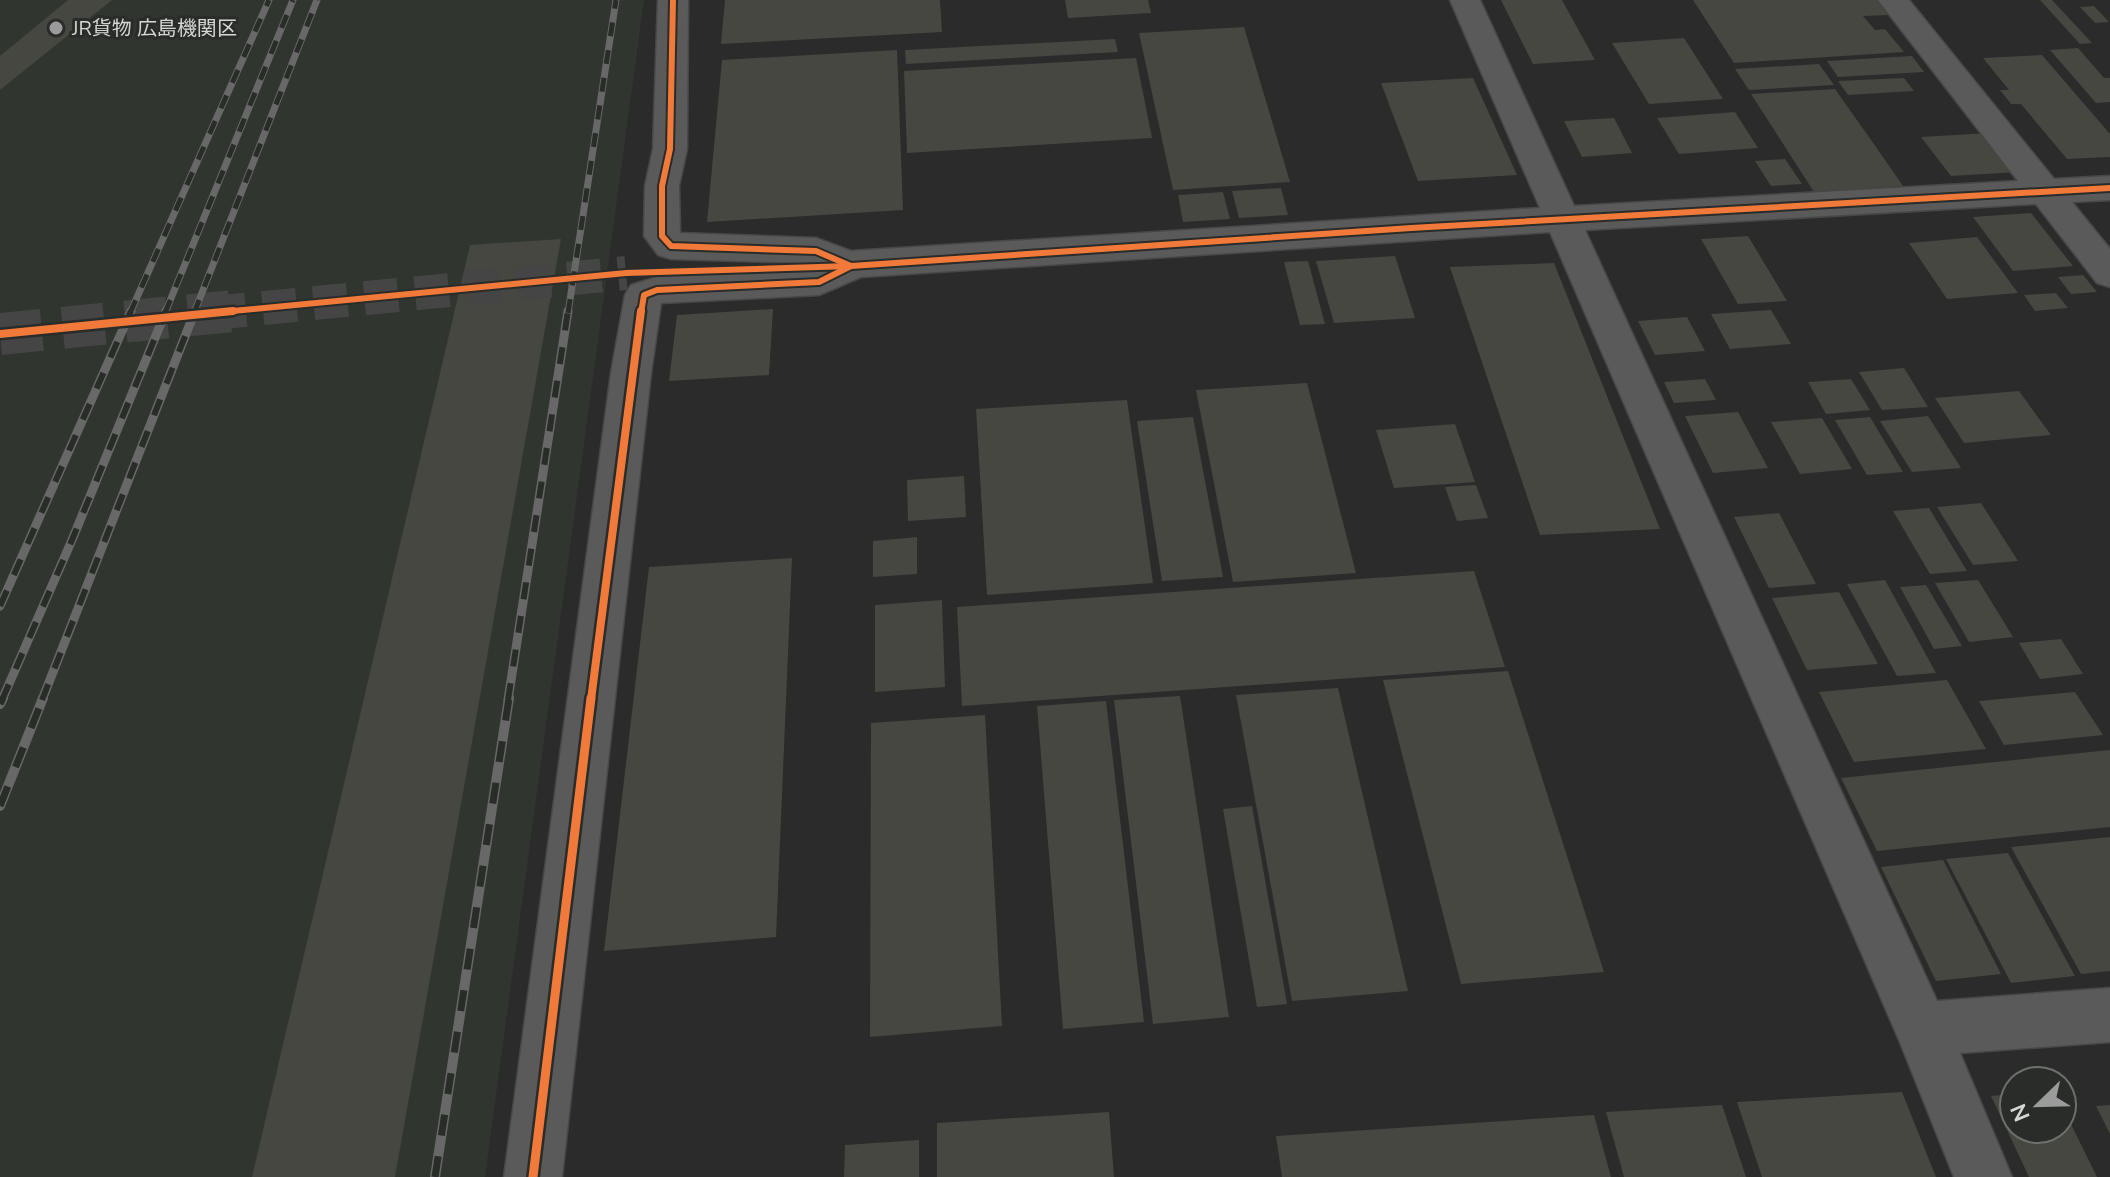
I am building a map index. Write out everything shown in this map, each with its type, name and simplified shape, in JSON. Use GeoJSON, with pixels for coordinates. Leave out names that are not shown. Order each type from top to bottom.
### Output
{"type":"FeatureCollection","features":[{"type":"Feature","properties":{"kind":"street"},"geometry":{"type":"LineString","coordinates":[[673,0],[670,149],[662,186],[662,236],[671,246],[816,251],[851,266]]}},
{"type":"Feature","properties":{"kind":"street"},"geometry":{"type":"LineString","coordinates":[[1465,0],[1922,1029],[1983,1177]]}},
{"type":"Feature","properties":{"kind":"street"},"geometry":{"type":"LineString","coordinates":[[1893,0],[2049,193],[2110,274]]}},
{"type":"Feature","properties":{"kind":"street"},"geometry":{"type":"LineString","coordinates":[[626,273],[851,266],[1564,219],[2110,188]]}},
{"type":"Feature","properties":{"kind":"street"},"geometry":{"type":"LineString","coordinates":[[533,1177],[629,389],[644,295],[657,290],[819,282],[851,266]]}},
{"type":"Feature","properties":{"kind":"street"},"geometry":{"type":"LineString","coordinates":[[1922,1029],[2110,1015]]}},
{"type":"Feature","properties":{"kind":"shaded area"},"geometry":{"type":"Polygon","coordinates":[[[0,0],[644,0],[485,1177],[0,1177],[0,0]]]}},
{"type":"Feature","properties":{"kind":"building","name":"JR貨物 広島機関区"},"geometry":{"type":"Polygon","coordinates":[[[68,0],[112,0],[0,90],[0,56],[68,0]]]}},
{"type":"Feature","properties":{"kind":"building"},"geometry":{"type":"Polygon","coordinates":[[[725,0],[940,0],[942,32],[721,44],[725,0]]]}},
{"type":"Feature","properties":{"kind":"building"},"geometry":{"type":"Polygon","coordinates":[[[1065,0],[1148,0],[1151,13],[1068,18],[1065,0]]]}},
{"type":"Feature","properties":{"kind":"building"},"geometry":{"type":"Polygon","coordinates":[[[1501,0],[1562,0],[1595,60],[1533,64],[1501,0]]]}},
{"type":"Feature","properties":{"kind":"building"},"geometry":{"type":"Polygon","coordinates":[[[1693,0],[1879,0],[1890,15],[1863,16],[1875,30],[1885,29],[1904,52],[1734,63],[1693,0]]]}},
{"type":"Feature","properties":{"kind":"building"},"geometry":{"type":"Polygon","coordinates":[[[2040,0],[2052,0],[2092,43],[2080,44],[2040,0]]]}},
{"type":"Feature","properties":{"kind":"building"},"geometry":{"type":"Polygon","coordinates":[[[2094,6],[2109,22],[2095,23],[2080,7],[2094,6]]]}},
{"type":"Feature","properties":{"kind":"building"},"geometry":{"type":"Polygon","coordinates":[[[1244,27],[1290,182],[1173,190],[1139,33],[1244,27]]]}},
{"type":"Feature","properties":{"kind":"building"},"geometry":{"type":"Polygon","coordinates":[[[1684,38],[1723,99],[1649,104],[1612,43],[1684,38]]]}},
{"type":"Feature","properties":{"kind":"building"},"geometry":{"type":"Polygon","coordinates":[[[1115,39],[1118,52],[906,64],[905,50],[1115,39]]]}},
{"type":"Feature","properties":{"kind":"building"},"geometry":{"type":"Polygon","coordinates":[[[2078,48],[2104,78],[2110,78],[2110,102],[2096,103],[2050,50],[2078,48]]]}},
{"type":"Feature","properties":{"kind":"building"},"geometry":{"type":"Polygon","coordinates":[[[897,50],[903,210],[707,222],[722,60],[897,50]]]}},
{"type":"Feature","properties":{"kind":"building"},"geometry":{"type":"Polygon","coordinates":[[[2042,55],[2110,134],[2110,157],[2067,159],[2021,104],[2011,104],[2000,90],[2009,90],[1983,58],[2042,55]]]}},
{"type":"Feature","properties":{"kind":"building"},"geometry":{"type":"Polygon","coordinates":[[[1912,56],[1924,72],[1838,77],[1827,61],[1912,56]]]}},
{"type":"Feature","properties":{"kind":"building"},"geometry":{"type":"Polygon","coordinates":[[[1136,58],[1152,138],[907,153],[904,71],[1136,58]]]}},
{"type":"Feature","properties":{"kind":"building"},"geometry":{"type":"Polygon","coordinates":[[[1819,64],[1834,85],[1749,90],[1735,69],[1819,64]]]}},
{"type":"Feature","properties":{"kind":"building"},"geometry":{"type":"Polygon","coordinates":[[[1473,78],[1517,175],[1418,181],[1381,83],[1473,78]]]}},
{"type":"Feature","properties":{"kind":"building"},"geometry":{"type":"Polygon","coordinates":[[[1904,78],[1914,91],[1848,95],[1838,81],[1904,78]]]}},
{"type":"Feature","properties":{"kind":"building"},"geometry":{"type":"Polygon","coordinates":[[[1835,89],[1903,186],[1814,192],[1751,94],[1835,89]]]}},
{"type":"Feature","properties":{"kind":"building"},"geometry":{"type":"Polygon","coordinates":[[[1735,112],[1758,148],[1679,154],[1657,118],[1735,112]]]}},
{"type":"Feature","properties":{"kind":"building"},"geometry":{"type":"Polygon","coordinates":[[[1614,118],[1632,153],[1582,157],[1564,121],[1614,118]]]}},
{"type":"Feature","properties":{"kind":"building"},"geometry":{"type":"Polygon","coordinates":[[[1989,133],[2019,172],[1951,176],[1921,137],[1989,133]]]}},
{"type":"Feature","properties":{"kind":"building"},"geometry":{"type":"Polygon","coordinates":[[[1785,159],[1802,184],[1771,186],[1755,161],[1785,159]]]}},
{"type":"Feature","properties":{"kind":"building"},"geometry":{"type":"Polygon","coordinates":[[[1281,188],[1288,215],[1239,218],[1232,191],[1281,188]]]}},
{"type":"Feature","properties":{"kind":"building"},"geometry":{"type":"Polygon","coordinates":[[[1223,192],[1230,219],[1183,222],[1178,195],[1223,192]]]}},
{"type":"Feature","properties":{"kind":"building"},"geometry":{"type":"Polygon","coordinates":[[[2031,213],[2073,266],[2013,271],[1973,217],[2031,213]]]}},
{"type":"Feature","properties":{"kind":"building"},"geometry":{"type":"Polygon","coordinates":[[[1748,236],[1787,301],[1738,304],[1701,239],[1748,236]]]}},
{"type":"Feature","properties":{"kind":"building"},"geometry":{"type":"Polygon","coordinates":[[[1977,237],[2018,293],[1947,299],[1909,243],[1977,237]]]}},
{"type":"Feature","properties":{"kind":"building"},"geometry":{"type":"Polygon","coordinates":[[[561,239],[395,1177],[252,1177],[470,245],[561,239]]]}},
{"type":"Feature","properties":{"kind":"building"},"geometry":{"type":"Polygon","coordinates":[[[1395,256],[1415,318],[1334,323],[1316,261],[1395,256]]]}},
{"type":"Feature","properties":{"kind":"building"},"geometry":{"type":"Polygon","coordinates":[[[1308,261],[1325,324],[1300,325],[1284,262],[1308,261]]]}},
{"type":"Feature","properties":{"kind":"building"},"geometry":{"type":"Polygon","coordinates":[[[1554,263],[1660,529],[1540,535],[1450,267],[1554,263]]]}},
{"type":"Feature","properties":{"kind":"building"},"geometry":{"type":"Polygon","coordinates":[[[2083,275],[2097,292],[2071,294],[2058,277],[2083,275]]]}},
{"type":"Feature","properties":{"kind":"building"},"geometry":{"type":"Polygon","coordinates":[[[2056,293],[2068,308],[2035,311],[2024,295],[2056,293]]]}},
{"type":"Feature","properties":{"kind":"building"},"geometry":{"type":"Polygon","coordinates":[[[773,309],[769,375],[669,381],[677,315],[773,309]]]}},
{"type":"Feature","properties":{"kind":"building"},"geometry":{"type":"Polygon","coordinates":[[[1771,310],[1791,344],[1730,349],[1711,314],[1771,310]]]}},
{"type":"Feature","properties":{"kind":"building"},"geometry":{"type":"Polygon","coordinates":[[[1687,317],[1705,351],[1655,355],[1638,321],[1687,317]]]}},
{"type":"Feature","properties":{"kind":"building"},"geometry":{"type":"Polygon","coordinates":[[[1904,368],[1928,407],[1882,410],[1859,372],[1904,368]]]}},
{"type":"Feature","properties":{"kind":"building"},"geometry":{"type":"Polygon","coordinates":[[[1705,379],[1716,400],[1674,403],[1664,382],[1705,379]]]}},
{"type":"Feature","properties":{"kind":"building"},"geometry":{"type":"Polygon","coordinates":[[[1851,379],[1870,410],[1826,414],[1808,382],[1851,379]]]}},
{"type":"Feature","properties":{"kind":"building"},"geometry":{"type":"Polygon","coordinates":[[[1307,383],[1356,573],[1233,582],[1196,390],[1307,383]]]}},
{"type":"Feature","properties":{"kind":"building"},"geometry":{"type":"Polygon","coordinates":[[[2019,391],[2051,435],[1964,443],[1935,398],[2019,391]]]}},
{"type":"Feature","properties":{"kind":"building"},"geometry":{"type":"Polygon","coordinates":[[[1127,400],[1153,583],[987,595],[976,409],[1127,400]]]}},
{"type":"Feature","properties":{"kind":"building"},"geometry":{"type":"Polygon","coordinates":[[[1738,412],[1768,468],[1713,473],[1685,416],[1738,412]]]}},
{"type":"Feature","properties":{"kind":"building"},"geometry":{"type":"Polygon","coordinates":[[[1928,416],[1961,468],[1912,472],[1880,421],[1928,416]]]}},
{"type":"Feature","properties":{"kind":"building"},"geometry":{"type":"Polygon","coordinates":[[[1193,417],[1223,577],[1162,581],[1137,421],[1193,417]]]}},
{"type":"Feature","properties":{"kind":"building"},"geometry":{"type":"Polygon","coordinates":[[[1870,417],[1903,472],[1867,475],[1835,420],[1870,417]]]}},
{"type":"Feature","properties":{"kind":"building"},"geometry":{"type":"Polygon","coordinates":[[[1822,418],[1852,469],[1800,474],[1771,422],[1822,418]]]}},
{"type":"Feature","properties":{"kind":"building"},"geometry":{"type":"Polygon","coordinates":[[[1455,424],[1475,482],[1394,488],[1376,430],[1455,424]]]}},
{"type":"Feature","properties":{"kind":"building"},"geometry":{"type":"Polygon","coordinates":[[[964,476],[966,517],[908,521],[907,480],[964,476]]]}},
{"type":"Feature","properties":{"kind":"building"},"geometry":{"type":"Polygon","coordinates":[[[1476,485],[1488,518],[1457,521],[1445,487],[1476,485]]]}},
{"type":"Feature","properties":{"kind":"building"},"geometry":{"type":"Polygon","coordinates":[[[1981,503],[2018,561],[1973,565],[1937,507],[1981,503]]]}},
{"type":"Feature","properties":{"kind":"building"},"geometry":{"type":"Polygon","coordinates":[[[1929,508],[1967,571],[1930,574],[1893,511],[1929,508]]]}},
{"type":"Feature","properties":{"kind":"building"},"geometry":{"type":"Polygon","coordinates":[[[1779,513],[1816,584],[1769,588],[1734,517],[1779,513]]]}},
{"type":"Feature","properties":{"kind":"building"},"geometry":{"type":"Polygon","coordinates":[[[917,537],[917,574],[873,577],[873,541],[917,537]]]}},
{"type":"Feature","properties":{"kind":"building"},"geometry":{"type":"Polygon","coordinates":[[[792,558],[776,937],[604,951],[649,567],[792,558]]]}},
{"type":"Feature","properties":{"kind":"building"},"geometry":{"type":"Polygon","coordinates":[[[1474,571],[1505,667],[962,706],[957,607],[1474,571]]]}},
{"type":"Feature","properties":{"kind":"building"},"geometry":{"type":"Polygon","coordinates":[[[1885,580],[1936,673],[1897,676],[1847,584],[1885,580]]]}},
{"type":"Feature","properties":{"kind":"building"},"geometry":{"type":"Polygon","coordinates":[[[1978,580],[2013,637],[1969,642],[1935,583],[1978,580]]]}},
{"type":"Feature","properties":{"kind":"building"},"geometry":{"type":"Polygon","coordinates":[[[1926,585],[1962,646],[1934,649],[1900,587],[1926,585]]]}},
{"type":"Feature","properties":{"kind":"building"},"geometry":{"type":"Polygon","coordinates":[[[1839,592],[1878,664],[1807,670],[1772,598],[1839,592]]]}},
{"type":"Feature","properties":{"kind":"building"},"geometry":{"type":"Polygon","coordinates":[[[942,600],[945,687],[875,692],[875,605],[942,600]]]}},
{"type":"Feature","properties":{"kind":"building"},"geometry":{"type":"Polygon","coordinates":[[[2061,639],[2083,674],[2040,679],[2019,643],[2061,639]]]}},
{"type":"Feature","properties":{"kind":"building"},"geometry":{"type":"Polygon","coordinates":[[[1508,671],[1604,972],[1461,984],[1383,680],[1508,671]]]}},
{"type":"Feature","properties":{"kind":"building"},"geometry":{"type":"Polygon","coordinates":[[[1947,680],[1986,749],[1854,762],[1819,692],[1947,680]]]}},
{"type":"Feature","properties":{"kind":"building"},"geometry":{"type":"Polygon","coordinates":[[[1338,688],[1408,991],[1292,1001],[1236,695],[1338,688]]]}},
{"type":"Feature","properties":{"kind":"building"},"geometry":{"type":"Polygon","coordinates":[[[2075,692],[2103,735],[2004,745],[1979,701],[2075,692]]]}},
{"type":"Feature","properties":{"kind":"building"},"geometry":{"type":"Polygon","coordinates":[[[1180,696],[1229,1017],[1153,1024],[1114,700],[1180,696]]]}},
{"type":"Feature","properties":{"kind":"building"},"geometry":{"type":"Polygon","coordinates":[[[1106,701],[1144,1022],[1063,1029],[1037,706],[1106,701]]]}},
{"type":"Feature","properties":{"kind":"building"},"geometry":{"type":"Polygon","coordinates":[[[985,715],[1002,1026],[870,1037],[871,723],[985,715]]]}},
{"type":"Feature","properties":{"kind":"building"},"geometry":{"type":"Polygon","coordinates":[[[2110,750],[2110,827],[1877,851],[1841,778],[2110,750]]]}},
{"type":"Feature","properties":{"kind":"building"},"geometry":{"type":"Polygon","coordinates":[[[1252,806],[1287,1004],[1257,1007],[1223,809],[1252,806]]]}},
{"type":"Feature","properties":{"kind":"building"},"geometry":{"type":"Polygon","coordinates":[[[2110,837],[2110,971],[2081,974],[2011,847],[2110,837]]]}},
{"type":"Feature","properties":{"kind":"building"},"geometry":{"type":"Polygon","coordinates":[[[2008,853],[2075,976],[2011,983],[1946,859],[2008,853]]]}},
{"type":"Feature","properties":{"kind":"building"},"geometry":{"type":"Polygon","coordinates":[[[1943,860],[2001,974],[1936,981],[1881,867],[1943,860]]]}},
{"type":"Feature","properties":{"kind":"building"},"geometry":{"type":"Polygon","coordinates":[[[1902,1092],[1936,1177],[1762,1177],[1737,1102],[1902,1092]]]}},
{"type":"Feature","properties":{"kind":"building"},"geometry":{"type":"Polygon","coordinates":[[[1998,1095],[1998,1111],[1991,1096],[1998,1095]]]}},
{"type":"Feature","properties":{"kind":"building"},"geometry":{"type":"Polygon","coordinates":[[[1722,1105],[1746,1177],[1624,1177],[1606,1112],[1722,1105]]]}},
{"type":"Feature","properties":{"kind":"building"},"geometry":{"type":"Polygon","coordinates":[[[2110,1105],[2110,1134],[2096,1106],[2110,1105]]]}},
{"type":"Feature","properties":{"kind":"building"},"geometry":{"type":"Polygon","coordinates":[[[1109,1112],[1114,1177],[937,1177],[937,1123],[1109,1112]]]}},
{"type":"Feature","properties":{"kind":"building"},"geometry":{"type":"Polygon","coordinates":[[[1594,1115],[1611,1177],[1282,1177],[1276,1136],[1594,1115]]]}},
{"type":"Feature","properties":{"kind":"building"},"geometry":{"type":"Polygon","coordinates":[[[2078,1138],[2097,1177],[2029,1177],[2014,1145],[2078,1145],[2078,1138]]]}},
{"type":"Feature","properties":{"kind":"building"},"geometry":{"type":"Polygon","coordinates":[[[919,1140],[919,1177],[844,1177],[845,1145],[919,1140]]]}},
{"type":"Feature","properties":{"kind":"tunnel"},"geometry":{"type":"LineString","coordinates":[[212,313],[626,273]]}},
{"type":"Feature","properties":{"kind":"tunnel"},"geometry":{"type":"LineString","coordinates":[[0,334],[233,311]]}},
{"type":"Feature","properties":{"kind":"railway"},"geometry":{"type":"LineString","coordinates":[[130,313],[269,0]]}},
{"type":"Feature","properties":{"kind":"railway"},"geometry":{"type":"LineString","coordinates":[[165,313],[293,0]]}},
{"type":"Feature","properties":{"kind":"railway"},"geometry":{"type":"LineString","coordinates":[[194,313],[317,0]]}},
{"type":"Feature","properties":{"kind":"railway"},"geometry":{"type":"LineString","coordinates":[[568,313],[616,0]]}},
{"type":"Feature","properties":{"kind":"railway"},"geometry":{"type":"LineString","coordinates":[[0,606],[131,311]]}},
{"type":"Feature","properties":{"kind":"railway"},"geometry":{"type":"LineString","coordinates":[[2,700],[166,311]]}},
{"type":"Feature","properties":{"kind":"railway"},"geometry":{"type":"LineString","coordinates":[[42,700],[195,311]]}},
{"type":"Feature","properties":{"kind":"railway"},"geometry":{"type":"LineString","coordinates":[[508,700],[568,311]]}},
{"type":"Feature","properties":{"kind":"railway"},"geometry":{"type":"LineString","coordinates":[[0,806],[43,698]]}},
{"type":"Feature","properties":{"kind":"railway"},"geometry":{"type":"LineString","coordinates":[[435,1177],[509,698]]}},
{"type":"Feature","properties":{"kind":"railway"},"geometry":{"type":"LineString","coordinates":[[0,704],[2,700]]}},
{"type":"Feature","properties":{"kind":"cycle path"},"geometry":{"type":"LineString","coordinates":[[533,1177],[631,373],[644,295],[657,290],[819,282],[851,266],[816,251],[671,246],[662,236],[662,186],[670,149],[673,0]]}},
{"type":"Feature","properties":{"kind":"cycle path"},"geometry":{"type":"LineString","coordinates":[[0,334],[626,273],[851,266],[1411,228],[2110,188]]}},
{"type":"Feature","properties":{"kind":"place","name":"JR貨物 広島機関区"},"geometry":{"type":"Point","coordinates":[56,28]}}]}
